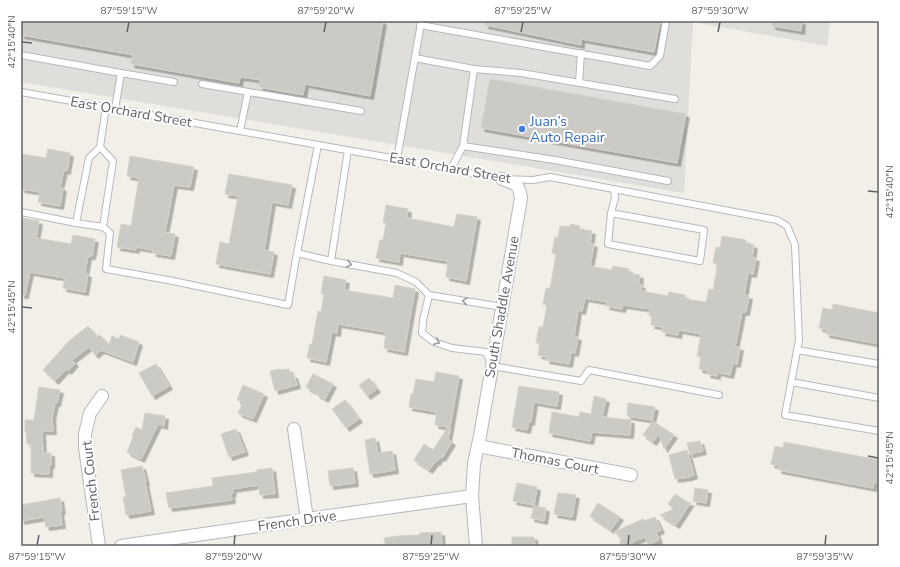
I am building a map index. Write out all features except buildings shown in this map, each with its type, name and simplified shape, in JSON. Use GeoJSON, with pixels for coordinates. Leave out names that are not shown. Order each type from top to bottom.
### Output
{"type":"FeatureCollection","features":[{"type":"Feature","properties":{"kind":"street","name":"South Shaddle Avenue"},"geometry":{"type":"LineString","coordinates":[[476,546],[472,496],[474,464],[521,198],[520,189],[518,186],[502,179]]}},
{"type":"Feature","properties":{"kind":"street","name":"French Court"},"geometry":{"type":"LineString","coordinates":[[99,546],[85,448],[85,434],[90,413],[102,396]]}},
{"type":"Feature","properties":{"kind":"street"},"geometry":{"type":"LineString","coordinates":[[294,429],[307,519]]}},
{"type":"Feature","properties":{"kind":"street","name":"Thomas Court"},"geometry":{"type":"LineString","coordinates":[[478,446],[631,475]]}},
{"type":"Feature","properties":{"kind":"street","name":"French Drive"},"geometry":{"type":"LineString","coordinates":[[121,546],[472,496]]}},
{"type":"Feature","properties":{"kind":"lane"},"geometry":{"type":"LineString","coordinates":[[397,159],[421,23],[650,66],[660,56],[666,21]]}},
{"type":"Feature","properties":{"kind":"lane"},"geometry":{"type":"LineString","coordinates":[[579,83],[581,53]]}},
{"type":"Feature","properties":{"kind":"lane"},"geometry":{"type":"LineString","coordinates":[[21,55],[174,82]]}},
{"type":"Feature","properties":{"kind":"lane"},"geometry":{"type":"LineString","coordinates":[[415,58],[474,69],[521,73],[675,99]]}},
{"type":"Feature","properties":{"kind":"lane"},"geometry":{"type":"LineString","coordinates":[[451,169],[463,146],[474,69]]}},
{"type":"Feature","properties":{"kind":"lane"},"geometry":{"type":"LineString","coordinates":[[115,109],[121,73]]}},
{"type":"Feature","properties":{"kind":"lane"},"geometry":{"type":"LineString","coordinates":[[202,84],[361,111]]}},
{"type":"Feature","properties":{"kind":"lane","name":"East Orchard Street"},"geometry":{"type":"LineString","coordinates":[[21,92],[502,179],[533,180],[550,177],[777,220],[787,226],[795,245],[799,340],[785,415],[879,431]]}},
{"type":"Feature","properties":{"kind":"lane"},"geometry":{"type":"LineString","coordinates":[[240,131],[248,92]]}},
{"type":"Feature","properties":{"kind":"lane"},"geometry":{"type":"LineString","coordinates":[[76,223],[90,158],[100,147],[106,108]]}},
{"type":"Feature","properties":{"kind":"lane"},"geometry":{"type":"LineString","coordinates":[[21,212],[103,227],[110,233],[106,269],[168,280],[288,305],[318,145]]}},
{"type":"Feature","properties":{"kind":"lane"},"geometry":{"type":"LineString","coordinates":[[463,146],[556,160],[668,181]]}},
{"type":"Feature","properties":{"kind":"lane"},"geometry":{"type":"LineString","coordinates":[[100,147],[113,161],[103,227]]}},
{"type":"Feature","properties":{"kind":"lane"},"geometry":{"type":"LineString","coordinates":[[331,261],[348,150]]}},
{"type":"Feature","properties":{"kind":"lane"},"geometry":{"type":"LineString","coordinates":[[612,213],[704,230],[700,261],[608,244],[614,189]]}},
{"type":"Feature","properties":{"kind":"lane"},"geometry":{"type":"LineString","coordinates":[[297,253],[396,273],[416,282],[429,295],[502,307]]}},
{"type":"Feature","properties":{"kind":"lane"},"geometry":{"type":"LineString","coordinates":[[429,295],[423,320],[422,333],[434,342],[452,348],[486,352],[492,366],[581,381],[589,370],[719,395]]}},
{"type":"Feature","properties":{"kind":"lane"},"geometry":{"type":"LineString","coordinates":[[797,350],[879,364]]}},
{"type":"Feature","properties":{"kind":"lane"},"geometry":{"type":"LineString","coordinates":[[791,382],[879,398]]}},
{"type":"Feature","properties":{"kind":"shaded area"},"geometry":{"type":"Polygon","coordinates":[[[21,21],[830,21],[827,46],[693,22],[684,193],[21,82],[21,21]]]}},
{"type":"Feature","properties":{"kind":"place","name":"Juan’s Auto Repair"},"geometry":{"type":"Point","coordinates":[522,129]}}]}
